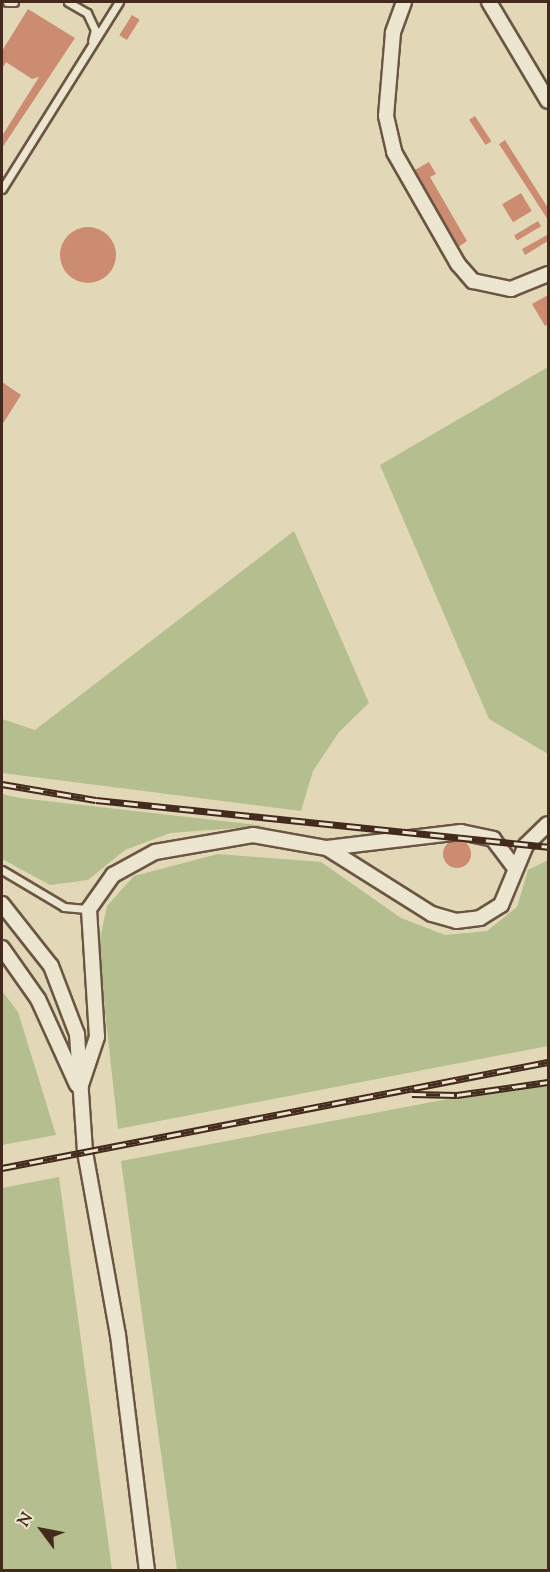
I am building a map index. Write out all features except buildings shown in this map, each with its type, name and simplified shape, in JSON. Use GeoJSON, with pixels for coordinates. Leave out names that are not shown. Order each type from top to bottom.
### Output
{"type":"FeatureCollection","features":[{"type":"Feature","properties":{"kind":"street"},"geometry":{"type":"LineString","coordinates":[[404,2],[393,33],[386,116],[394,152],[458,264],[473,281],[511,289],[549,274]]}},
{"type":"Feature","properties":{"kind":"street"},"geometry":{"type":"LineString","coordinates":[[489,2],[549,101]]}},
{"type":"Feature","properties":{"kind":"street"},"geometry":{"type":"LineString","coordinates":[[327,848],[403,897],[456,921],[480,918],[501,905],[526,845],[549,824]]}},
{"type":"Feature","properties":{"kind":"street"},"geometry":{"type":"LineString","coordinates":[[80,1089],[97,1037],[89,909],[114,875],[155,852],[253,836],[327,848],[461,832],[493,839],[515,868]]}},
{"type":"Feature","properties":{"kind":"street"},"geometry":{"type":"LineString","coordinates":[[2,904],[51,966],[67,1003],[76,1034],[80,1089],[147,1570]]}},
{"type":"Feature","properties":{"kind":"street"},"geometry":{"type":"LineString","coordinates":[[2,948],[38,999],[80,1089]]}},
{"type":"Feature","properties":{"kind":"lane"},"geometry":{"type":"LineString","coordinates":[[7,2],[14,2]]}},
{"type":"Feature","properties":{"kind":"lane"},"geometry":{"type":"LineString","coordinates":[[68,2],[87,13],[95,30],[90,50]]}},
{"type":"Feature","properties":{"kind":"lane"},"geometry":{"type":"LineString","coordinates":[[2,189],[118,2]]}},
{"type":"Feature","properties":{"kind":"lane"},"geometry":{"type":"LineString","coordinates":[[2,870],[64,907],[89,909]]}},
{"type":"Feature","properties":{"kind":"green space"},"geometry":{"type":"Polygon","coordinates":[[[548,367],[548,754],[489,719],[380,465],[548,367]]]}},
{"type":"Feature","properties":{"kind":"green space"},"geometry":{"type":"Polygon","coordinates":[[[294,531],[369,703],[339,732],[313,771],[301,811],[2,773],[2,719],[35,730],[294,531]]]}},
{"type":"Feature","properties":{"kind":"green space"},"geometry":{"type":"Polygon","coordinates":[[[2,794],[20,798],[266,826],[170,833],[125,850],[88,880],[50,885],[2,859],[2,794]]]}},
{"type":"Feature","properties":{"kind":"green space"},"geometry":{"type":"Polygon","coordinates":[[[218,854],[321,862],[401,918],[445,935],[487,931],[517,907],[528,870],[548,860],[548,1046],[118,1129],[98,948],[107,906],[134,876],[218,854]]]}},
{"type":"Feature","properties":{"kind":"green space"},"geometry":{"type":"Polygon","coordinates":[[[2,991],[18,1012],[56,1135],[2,1145],[2,991]]]}},
{"type":"Feature","properties":{"kind":"green space"},"geometry":{"type":"Polygon","coordinates":[[[548,1080],[548,1570],[177,1570],[121,1161],[548,1080]]]}},
{"type":"Feature","properties":{"kind":"green space"},"geometry":{"type":"Polygon","coordinates":[[[59,1177],[112,1570],[2,1570],[2,1188],[59,1177]]]}},
{"type":"Feature","properties":{"kind":"railway"},"geometry":{"type":"LineString","coordinates":[[2,784],[96,800],[548,847]]}},
{"type":"Feature","properties":{"kind":"railway"},"geometry":{"type":"LineString","coordinates":[[2,1168],[548,1062]]}},
{"type":"Feature","properties":{"kind":"railway"},"geometry":{"type":"LineString","coordinates":[[412,1094],[457,1095],[548,1082]]}}]}
